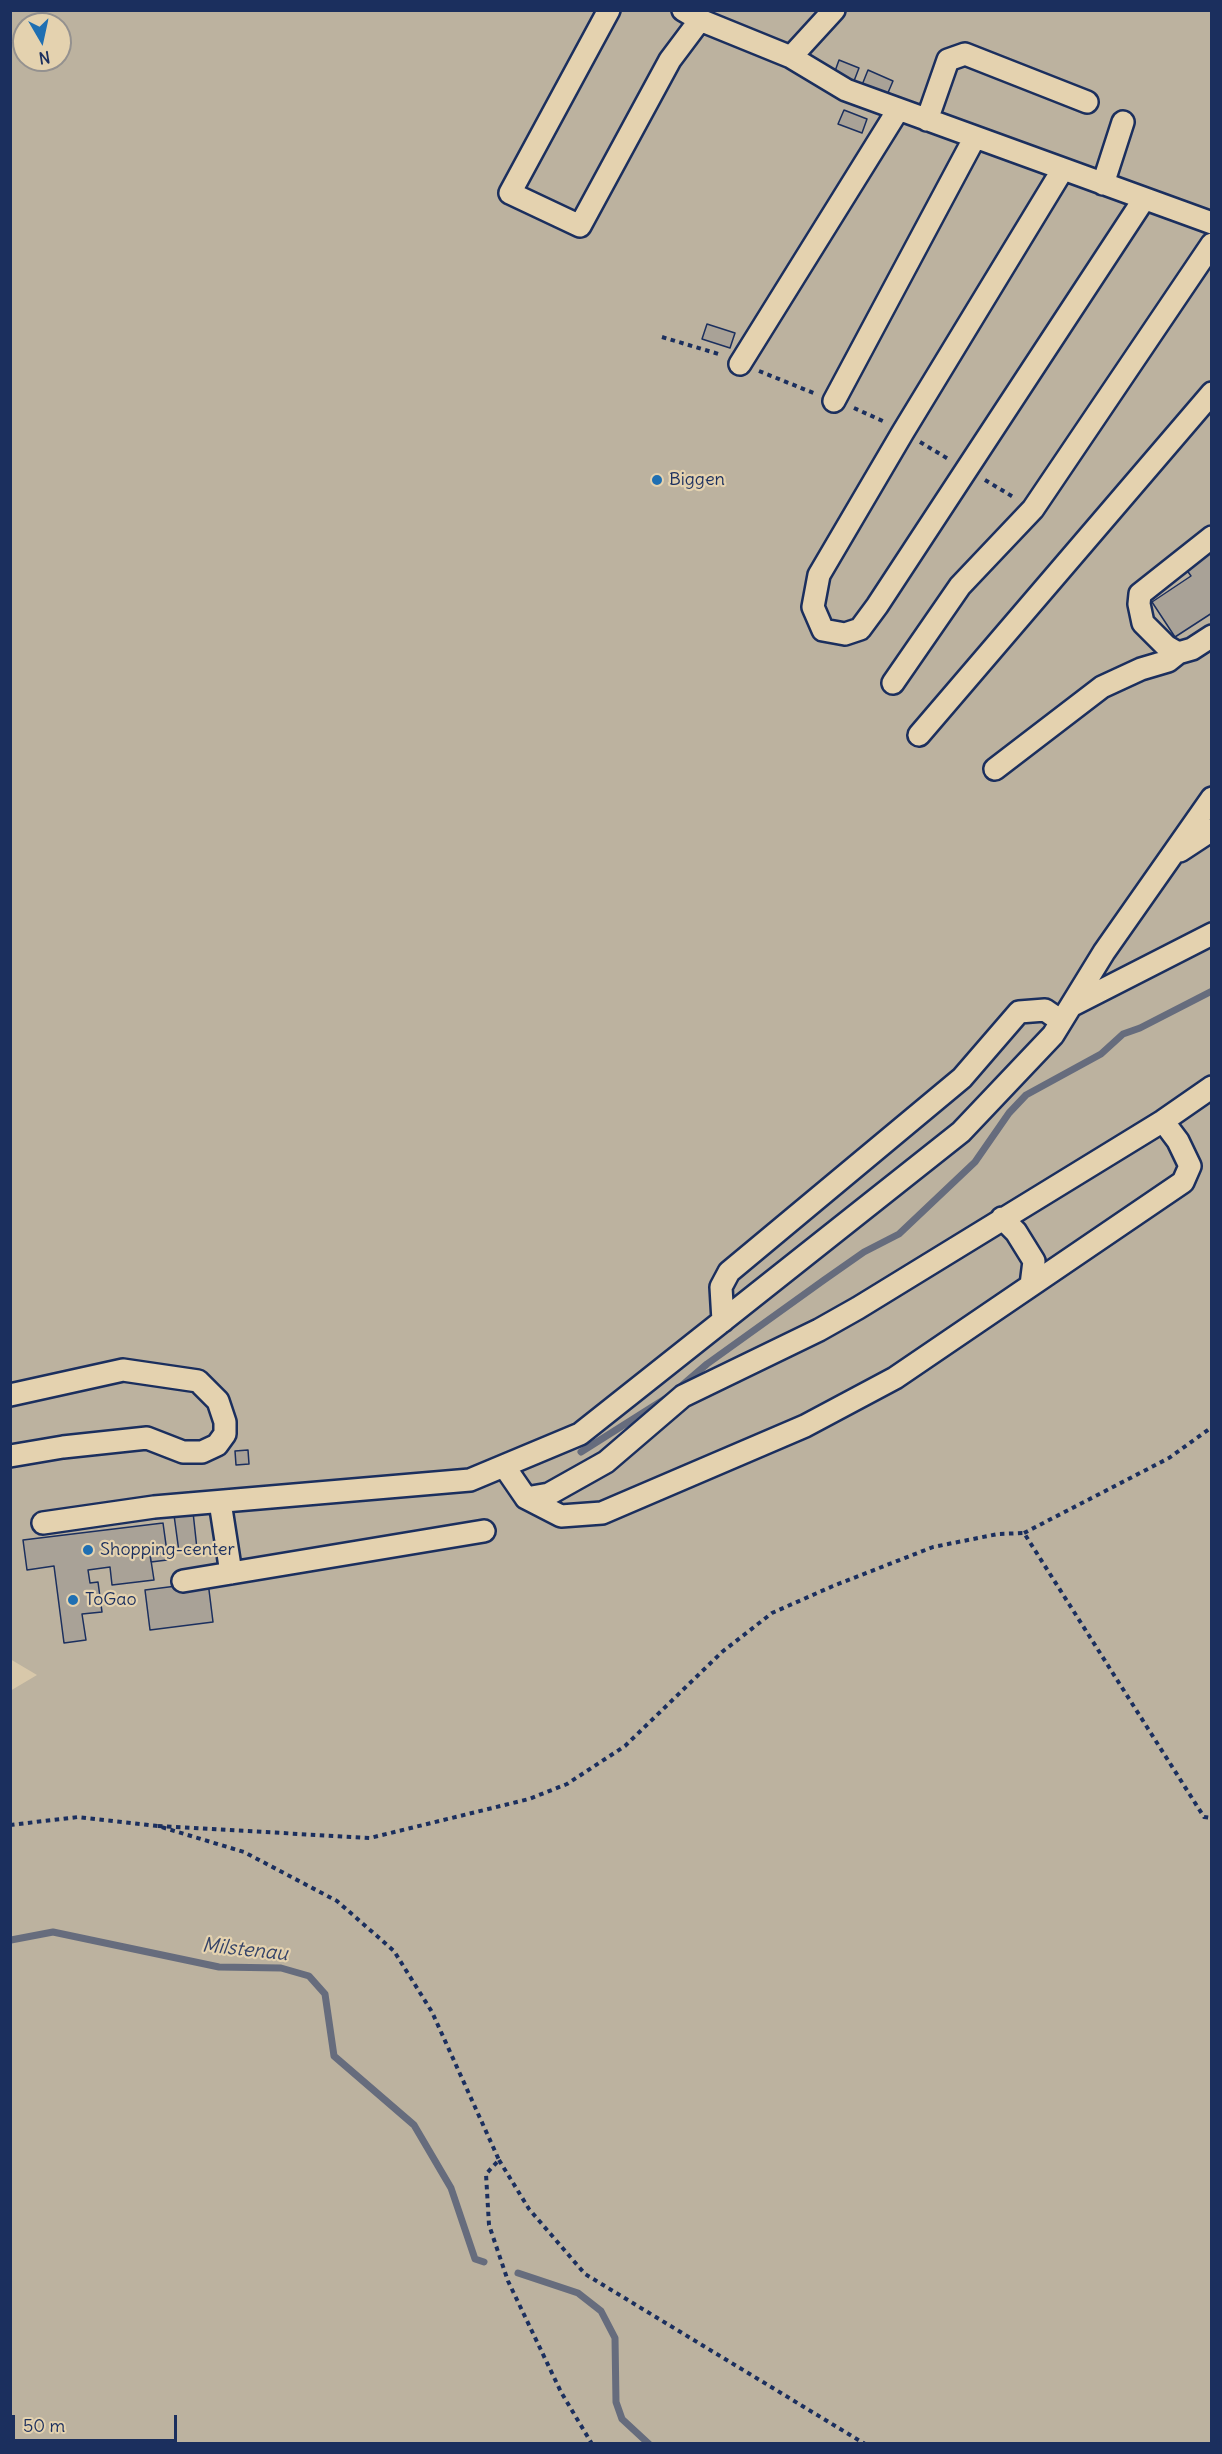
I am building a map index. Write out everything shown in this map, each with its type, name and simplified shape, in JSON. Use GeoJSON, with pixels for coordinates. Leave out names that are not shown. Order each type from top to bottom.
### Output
{"type":"FeatureCollection","features":[{"type":"Feature","properties":{"kind":"lane"},"geometry":{"type":"LineString","coordinates":[[609,10],[510,193],[580,226],[692,15],[791,57],[846,90],[1212,223]]}},
{"type":"Feature","properties":{"kind":"lane"},"geometry":{"type":"LineString","coordinates":[[791,57],[834,10]]}},
{"type":"Feature","properties":{"kind":"lane"},"geometry":{"type":"LineString","coordinates":[[927,120],[948,60],[965,54],[1087,102]]}},
{"type":"Feature","properties":{"kind":"lane"},"geometry":{"type":"LineString","coordinates":[[740,364],[898,110]]}},
{"type":"Feature","properties":{"kind":"lane"},"geometry":{"type":"LineString","coordinates":[[1102,184],[1123,122]]}},
{"type":"Feature","properties":{"kind":"lane"},"geometry":{"type":"LineString","coordinates":[[834,401],[975,137]]}},
{"type":"Feature","properties":{"kind":"lane"},"geometry":{"type":"LineString","coordinates":[[1063,169],[819,575],[813,607],[823,630],[845,633],[860,628],[877,606],[1144,199]]}},
{"type":"Feature","properties":{"kind":"lane"},"geometry":{"type":"LineString","coordinates":[[893,683],[960,586],[1033,509],[1212,244]]}},
{"type":"Feature","properties":{"kind":"lane"},"geometry":{"type":"LineString","coordinates":[[919,735],[1212,393]]}},
{"type":"Feature","properties":{"kind":"lane"},"geometry":{"type":"LineString","coordinates":[[1178,653],[1166,646],[1143,623],[1139,604],[1140,594],[1212,537]]}},
{"type":"Feature","properties":{"kind":"lane"},"geometry":{"type":"LineString","coordinates":[[995,769],[1102,687],[1141,669],[1167,661],[1212,636]]}},
{"type":"Feature","properties":{"kind":"lane"},"geometry":{"type":"LineString","coordinates":[[44,1523],[154,1507],[470,1480],[580,1434],[961,1132],[1053,1035],[1104,952],[1212,798]]}},
{"type":"Feature","properties":{"kind":"lane"},"geometry":{"type":"LineString","coordinates":[[1170,858],[1212,830]]}},
{"type":"Feature","properties":{"kind":"lane"},"geometry":{"type":"LineString","coordinates":[[723,1321],[721,1287],[729,1272],[962,1078],[1019,1012],[1045,1010],[1066,1014],[1212,934]]}},
{"type":"Feature","properties":{"kind":"lane"},"geometry":{"type":"LineString","coordinates":[[526,1498],[549,1494],[606,1462],[683,1396],[819,1330],[1163,1121],[1212,1087]]}},
{"type":"Feature","properties":{"kind":"lane"},"geometry":{"type":"LineString","coordinates":[[504,1466],[526,1498],[561,1516],[602,1513],[805,1426],[894,1378],[1183,1182],[1191,1166],[1178,1141],[1163,1121]]}},
{"type":"Feature","properties":{"kind":"lane"},"geometry":{"type":"LineString","coordinates":[[1002,1218],[1016,1232],[1034,1261],[1031,1285]]}},
{"type":"Feature","properties":{"kind":"lane"},"geometry":{"type":"LineString","coordinates":[[10,1395],[123,1370],[198,1381],[218,1401],[225,1422],[225,1434],[217,1445],[202,1452],[183,1452],[147,1438],[63,1447],[10,1456]]}},
{"type":"Feature","properties":{"kind":"lane"},"geometry":{"type":"LineString","coordinates":[[220,1502],[231,1573]]}},
{"type":"Feature","properties":{"kind":"lane"},"geometry":{"type":"LineString","coordinates":[[183,1581],[484,1531]]}},
{"type":"Feature","properties":{"kind":"path"},"geometry":{"type":"LineString","coordinates":[[10,1825],[78,1817],[158,1826],[370,1838],[529,1799],[567,1784],[625,1746],[722,1652],[772,1613],[833,1586],[933,1547],[998,1534],[1024,1533],[1169,1458],[1212,1427]]}},
{"type":"Feature","properties":{"kind":"path"},"geometry":{"type":"LineString","coordinates":[[1024,1533],[1204,1817],[1212,1818]]}},
{"type":"Feature","properties":{"kind":"path"},"geometry":{"type":"LineString","coordinates":[[158,1826],[244,1852],[337,1901],[394,1951],[432,2012],[499,2160],[529,2209],[585,2274],[865,2444]]}},
{"type":"Feature","properties":{"kind":"path"},"geometry":{"type":"LineString","coordinates":[[499,2160],[486,2174],[489,2224],[508,2281],[556,2382],[592,2444]]}},
{"type":"Feature","properties":{"kind":"shaded area"},"geometry":{"type":"Polygon","coordinates":[[[11,11],[1211,11],[1211,2443],[11,2443],[10,1691],[37,1675],[10,1659],[11,11]]]}},
{"type":"Feature","properties":{"kind":"building"},"geometry":{"type":"Polygon","coordinates":[[[839,60],[859,68],[854,81],[834,74],[839,60]]]}},
{"type":"Feature","properties":{"kind":"building"},"geometry":{"type":"Polygon","coordinates":[[[868,70],[893,81],[887,95],[862,85],[868,70]]]}},
{"type":"Feature","properties":{"kind":"building"},"geometry":{"type":"Polygon","coordinates":[[[844,110],[867,119],[862,133],[838,124],[844,110]]]}},
{"type":"Feature","properties":{"kind":"building"},"geometry":{"type":"Polygon","coordinates":[[[707,324],[735,333],[730,348],[702,339],[707,324]]]}},
{"type":"Feature","properties":{"kind":"building"},"geometry":{"type":"Polygon","coordinates":[[[1210,552],[1212,555],[1212,613],[1175,637],[1152,602],[1191,576],[1186,569],[1210,552]]]}},
{"type":"Feature","properties":{"kind":"building"},"geometry":{"type":"Polygon","coordinates":[[[248,1450],[249,1464],[236,1465],[235,1451],[248,1450]]]}},
{"type":"Feature","properties":{"kind":"building"},"geometry":{"type":"Polygon","coordinates":[[[193,1512],[197,1549],[179,1552],[174,1515],[193,1512]]]}},
{"type":"Feature","properties":{"kind":"building"},"geometry":{"type":"Polygon","coordinates":[[[163,1523],[167,1552],[150,1554],[154,1580],[112,1585],[110,1567],[88,1570],[90,1583],[98,1582],[102,1612],[82,1614],[86,1640],[64,1643],[54,1566],[27,1570],[23,1540],[163,1523]]]}},
{"type":"Feature","properties":{"kind":"building"},"geometry":{"type":"Polygon","coordinates":[[[167,1552],[167,1560],[151,1562],[150,1554],[167,1552]]]}},
{"type":"Feature","properties":{"kind":"building"},"geometry":{"type":"Polygon","coordinates":[[[208,1582],[213,1622],[150,1630],[145,1590],[208,1582]]]}},
{"type":"Feature","properties":{"kind":"waterway"},"geometry":{"type":"LineString","coordinates":[[679,1388],[707,1364],[864,1252],[899,1234],[975,1162],[1009,1113],[1026,1095],[1101,1054],[1123,1034],[1140,1028],[1212,991]]}},
{"type":"Feature","properties":{"kind":"waterway"},"geometry":{"type":"LineString","coordinates":[[581,1452],[668,1397]]}},
{"type":"Feature","properties":{"kind":"waterway","name":"Milstenau"},"geometry":{"type":"LineString","coordinates":[[11,1940],[53,1932],[219,1967],[281,1968],[309,1976],[325,1994],[334,2056],[414,2125],[451,2188],[475,2259],[484,2262]]}},
{"type":"Feature","properties":{"kind":"waterway","name":"Milstenau"},"geometry":{"type":"LineString","coordinates":[[518,2273],[578,2293],[601,2311],[615,2338],[616,2402],[622,2419],[649,2444]]}},
{"type":"Feature","properties":{"kind":"place","name":"Biggen"},"geometry":{"type":"Point","coordinates":[657,480]}},
{"type":"Feature","properties":{"kind":"place","name":"Shopping-center"},"geometry":{"type":"Point","coordinates":[88,1550]}},
{"type":"Feature","properties":{"kind":"place","name":"ToGao"},"geometry":{"type":"Point","coordinates":[73,1600]}}]}
